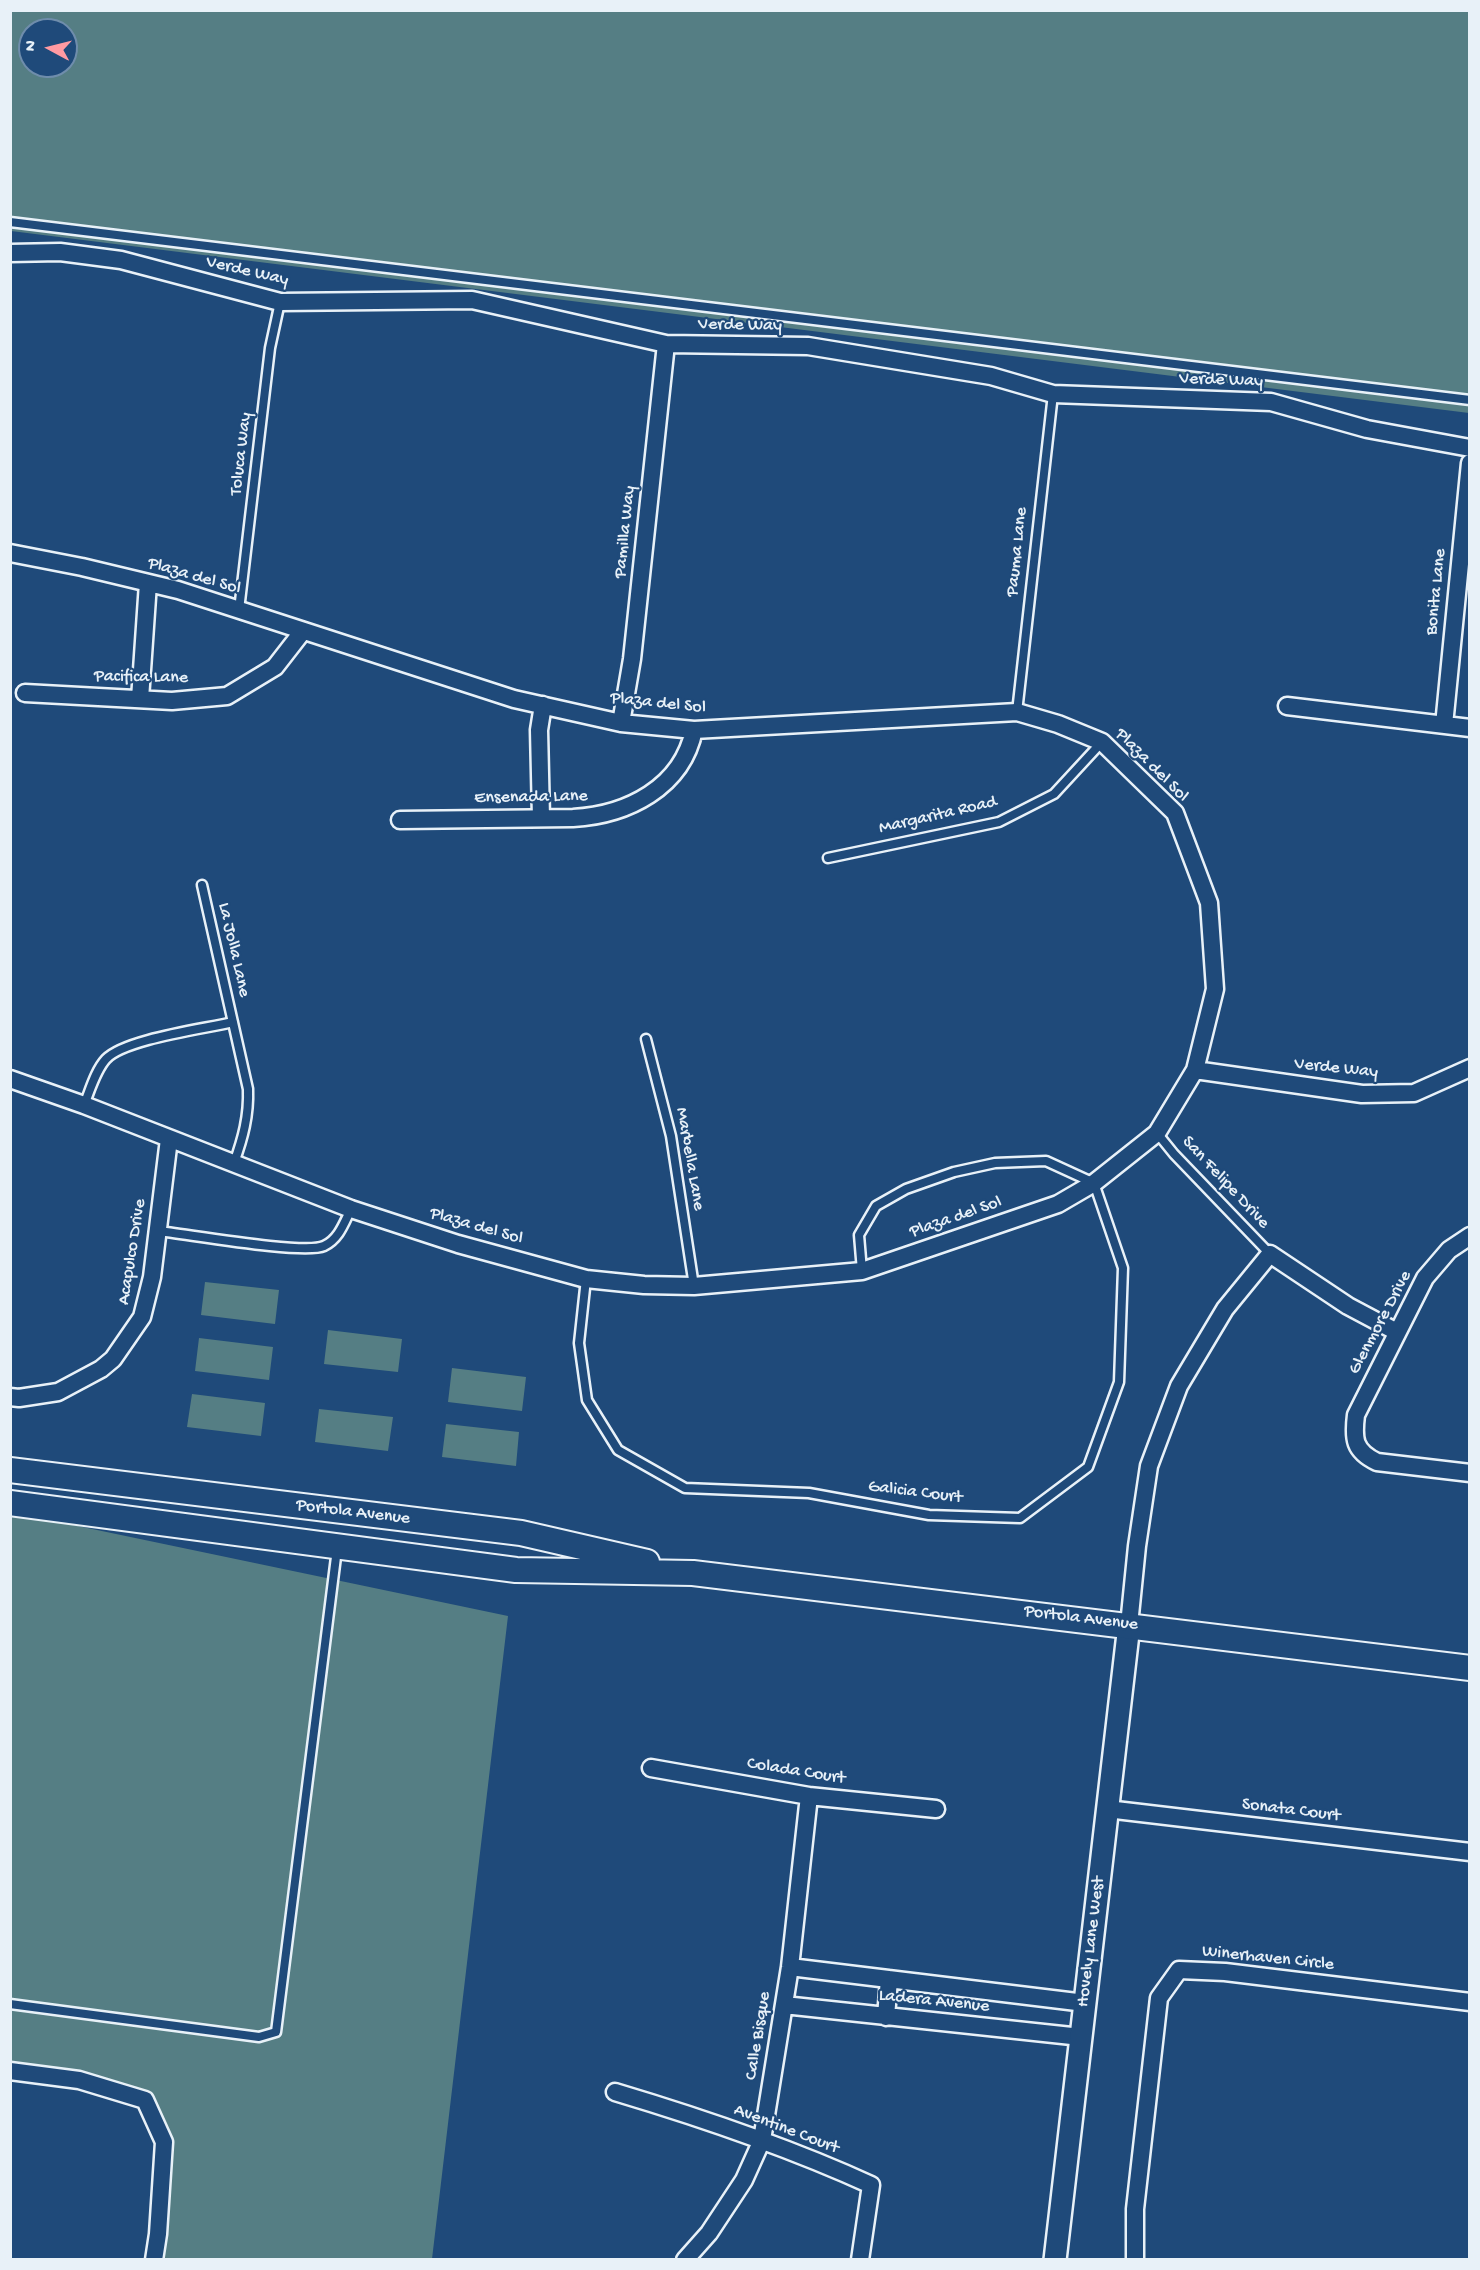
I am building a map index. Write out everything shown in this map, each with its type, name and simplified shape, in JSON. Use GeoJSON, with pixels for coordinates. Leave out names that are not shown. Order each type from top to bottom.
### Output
{"type":"FeatureCollection","features":[{"type":"Feature","properties":{"kind":"main road","name":"Portola Avenue"},"geometry":{"type":"LineString","coordinates":[[10,1470],[521,1533],[693,1573]]}},
{"type":"Feature","properties":{"kind":"main road"},"geometry":{"type":"LineString","coordinates":[[10,1488],[21,1487],[112,1499],[136,1499],[165,1490]]}},
{"type":"Feature","properties":{"kind":"main road","name":"Portola Avenue"},"geometry":{"type":"LineString","coordinates":[[10,1503],[516,1570],[693,1573],[1470,1668]]}},
{"type":"Feature","properties":{"kind":"street","name":"Verde Way"},"geometry":{"type":"LineString","coordinates":[[10,253],[60,252],[122,260],[280,302],[472,300],[666,344],[808,346],[991,376],[1053,394],[1271,402],[1367,429],[1470,448]]}},
{"type":"Feature","properties":{"kind":"street","name":"Pamilla Way"},"geometry":{"type":"LineString","coordinates":[[621,723],[632,658],[666,344]]}},
{"type":"Feature","properties":{"kind":"street","name":"Bonita Lane"},"geometry":{"type":"LineString","coordinates":[[1443,725],[1470,463]]}},
{"type":"Feature","properties":{"kind":"street","name":"Plaza del Sol"},"geometry":{"type":"LineString","coordinates":[[10,553],[82,567],[178,590],[264,616],[303,631],[514,699],[621,723],[694,730],[1017,712],[1058,724],[1101,742],[1175,813],[1209,903],[1215,989],[1195,1070],[1157,1133],[1094,1183],[1058,1204],[861,1271],[694,1286],[644,1285],[586,1279],[458,1244],[351,1209],[84,1105],[10,1079]]}},
{"type":"Feature","properties":{"kind":"street"},"geometry":{"type":"LineString","coordinates":[[140,699],[148,583]]}},
{"type":"Feature","properties":{"kind":"street","name":"Pacifica Lane"},"geometry":{"type":"LineString","coordinates":[[25,693],[172,701],[227,696],[275,667],[303,631]]}},
{"type":"Feature","properties":{"kind":"street"},"geometry":{"type":"LineString","coordinates":[[541,818],[539,730],[543,705]]}},
{"type":"Feature","properties":{"kind":"street"},"geometry":{"type":"LineString","coordinates":[[1287,706],[1470,728]]}},
{"type":"Feature","properties":{"kind":"street","name":"Ensenada Lane"},"geometry":{"type":"LineString","coordinates":[[400,820],[594,817],[630,807],[664,782],[680,763],[690,746],[694,730]]}},
{"type":"Feature","properties":{"kind":"street","name":"Verde Way"},"geometry":{"type":"LineString","coordinates":[[1195,1070],[1362,1094],[1414,1093],[1470,1068]]}},
{"type":"Feature","properties":{"kind":"street","name":"Acapulco Drive"},"geometry":{"type":"LineString","coordinates":[[10,1397],[19,1398],[58,1392],[101,1369],[113,1359],[142,1317],[152,1277],[169,1138]]}},
{"type":"Feature","properties":{"kind":"street","name":"Glenmore Drive"},"geometry":{"type":"LineString","coordinates":[[1470,1236],[1449,1250],[1425,1278],[1356,1415],[1354,1430],[1356,1444],[1364,1456],[1377,1462],[1470,1473]]}},
{"type":"Feature","properties":{"kind":"street"},"geometry":{"type":"LineString","coordinates":[[1129,1625],[1137,1546],[1149,1466],[1179,1386],[1225,1309],[1270,1254],[1348,1306],[1397,1332]]}},
{"type":"Feature","properties":{"kind":"street","name":"Hovely Lane West"},"geometry":{"type":"LineString","coordinates":[[1055,2259],[1129,1625]]}},
{"type":"Feature","properties":{"kind":"street","name":"Colada Court"},"geometry":{"type":"LineString","coordinates":[[651,1768],[809,1796],[936,1809]]}},
{"type":"Feature","properties":{"kind":"street","name":"Calle Bisque"},"geometry":{"type":"LineString","coordinates":[[685,2259],[709,2233],[744,2180],[762,2140],[790,1967],[809,1796]]}},
{"type":"Feature","properties":{"kind":"street","name":"Sonata Court"},"geometry":{"type":"LineString","coordinates":[[1107,1809],[1470,1852]]}},
{"type":"Feature","properties":{"kind":"street","name":"Ladera Avenue"},"geometry":{"type":"LineString","coordinates":[[790,1967],[1085,2003]]}},
{"type":"Feature","properties":{"kind":"street","name":"Winerhaven Circle"},"geometry":{"type":"LineString","coordinates":[[1135,2259],[1135,2209],[1159,1998],[1179,1970],[1226,1972],[1470,2001]]}},
{"type":"Feature","properties":{"kind":"street"},"geometry":{"type":"LineString","coordinates":[[886,2017],[889,1979]]}},
{"type":"Feature","properties":{"kind":"street","name":"Ladera Avenue"},"geometry":{"type":"LineString","coordinates":[[784,2005],[1081,2037]]}},
{"type":"Feature","properties":{"kind":"street"},"geometry":{"type":"LineString","coordinates":[[10,2071],[79,2080],[145,2100],[164,2142],[158,2234],[154,2259]]}},
{"type":"Feature","properties":{"kind":"street","name":"Aventine Court"},"geometry":{"type":"LineString","coordinates":[[615,2092],[762,2140],[871,2185],[860,2259]]}},
{"type":"Feature","properties":{"kind":"lane"},"geometry":{"type":"LineString","coordinates":[[10,222],[1470,400]]}},
{"type":"Feature","properties":{"kind":"lane","name":"Toluca Way"},"geometry":{"type":"LineString","coordinates":[[239,610],[270,348],[280,302]]}},
{"type":"Feature","properties":{"kind":"lane","name":"Pauma Lane"},"geometry":{"type":"LineString","coordinates":[[1017,712],[1053,394]]}},
{"type":"Feature","properties":{"kind":"lane","name":"Margarita Road"},"geometry":{"type":"LineString","coordinates":[[828,858],[999,822],[1054,794],[1101,742]]}},
{"type":"Feature","properties":{"kind":"lane","name":"La Jolla Lane"},"geometry":{"type":"LineString","coordinates":[[202,885],[248,1089],[249,1106],[245,1132],[234,1163]]}},
{"type":"Feature","properties":{"kind":"lane","name":"La Jolla Lane"},"geometry":{"type":"LineString","coordinates":[[84,1105],[99,1069],[114,1053],[139,1042],[233,1022]]}},
{"type":"Feature","properties":{"kind":"lane","name":"Marbella Lane"},"geometry":{"type":"LineString","coordinates":[[646,1039],[671,1136],[694,1286]]}},
{"type":"Feature","properties":{"kind":"lane","name":"San Felipe Drive"},"geometry":{"type":"LineString","coordinates":[[1157,1133],[1174,1154],[1270,1254]]}},
{"type":"Feature","properties":{"kind":"lane"},"geometry":{"type":"LineString","coordinates":[[861,1271],[859,1235],[876,1206],[906,1189],[954,1172],[995,1163],[1046,1161],[1094,1183]]}},
{"type":"Feature","properties":{"kind":"lane","name":"Galicia Court"},"geometry":{"type":"LineString","coordinates":[[586,1279],[579,1343],[586,1400],[618,1450],[685,1488],[809,1493],[929,1515],[1020,1518],[1088,1467],[1119,1382],[1123,1268],[1094,1183]]}},
{"type":"Feature","properties":{"kind":"lane"},"geometry":{"type":"LineString","coordinates":[[158,1231],[285,1247],[316,1248],[336,1238],[351,1209]]}},
{"type":"Feature","properties":{"kind":"lane"},"geometry":{"type":"LineString","coordinates":[[10,2004],[259,2037],[276,2032],[338,1546]]}},
{"type":"Feature","properties":{"kind":"green space"},"geometry":{"type":"Polygon","coordinates":[[[11,11],[1469,11],[1469,413],[11,231],[11,11]]]}},
{"type":"Feature","properties":{"kind":"green space"},"geometry":{"type":"Polygon","coordinates":[[[205,1282],[279,1290],[275,1324],[201,1315],[205,1282]]]}},
{"type":"Feature","properties":{"kind":"green space"},"geometry":{"type":"Polygon","coordinates":[[[328,1330],[402,1339],[398,1372],[324,1364],[328,1330]]]}},
{"type":"Feature","properties":{"kind":"green space"},"geometry":{"type":"Polygon","coordinates":[[[199,1338],[273,1347],[269,1380],[195,1371],[199,1338]]]}},
{"type":"Feature","properties":{"kind":"green space"},"geometry":{"type":"Polygon","coordinates":[[[452,1368],[526,1377],[522,1411],[448,1402],[452,1368]]]}},
{"type":"Feature","properties":{"kind":"green space"},"geometry":{"type":"Polygon","coordinates":[[[192,1394],[265,1403],[261,1436],[187,1427],[192,1394]]]}},
{"type":"Feature","properties":{"kind":"green space"},"geometry":{"type":"Polygon","coordinates":[[[319,1409],[393,1417],[388,1451],[315,1442],[319,1409]]]}},
{"type":"Feature","properties":{"kind":"green space"},"geometry":{"type":"Polygon","coordinates":[[[446,1424],[519,1432],[516,1466],[442,1457],[446,1424]]]}},
{"type":"Feature","properties":{"kind":"green space"},"geometry":{"type":"Polygon","coordinates":[[[11,1512],[508,1616],[432,2259],[149,2259],[164,2142],[145,2100],[11,2080],[11,1512]]]}}]}
